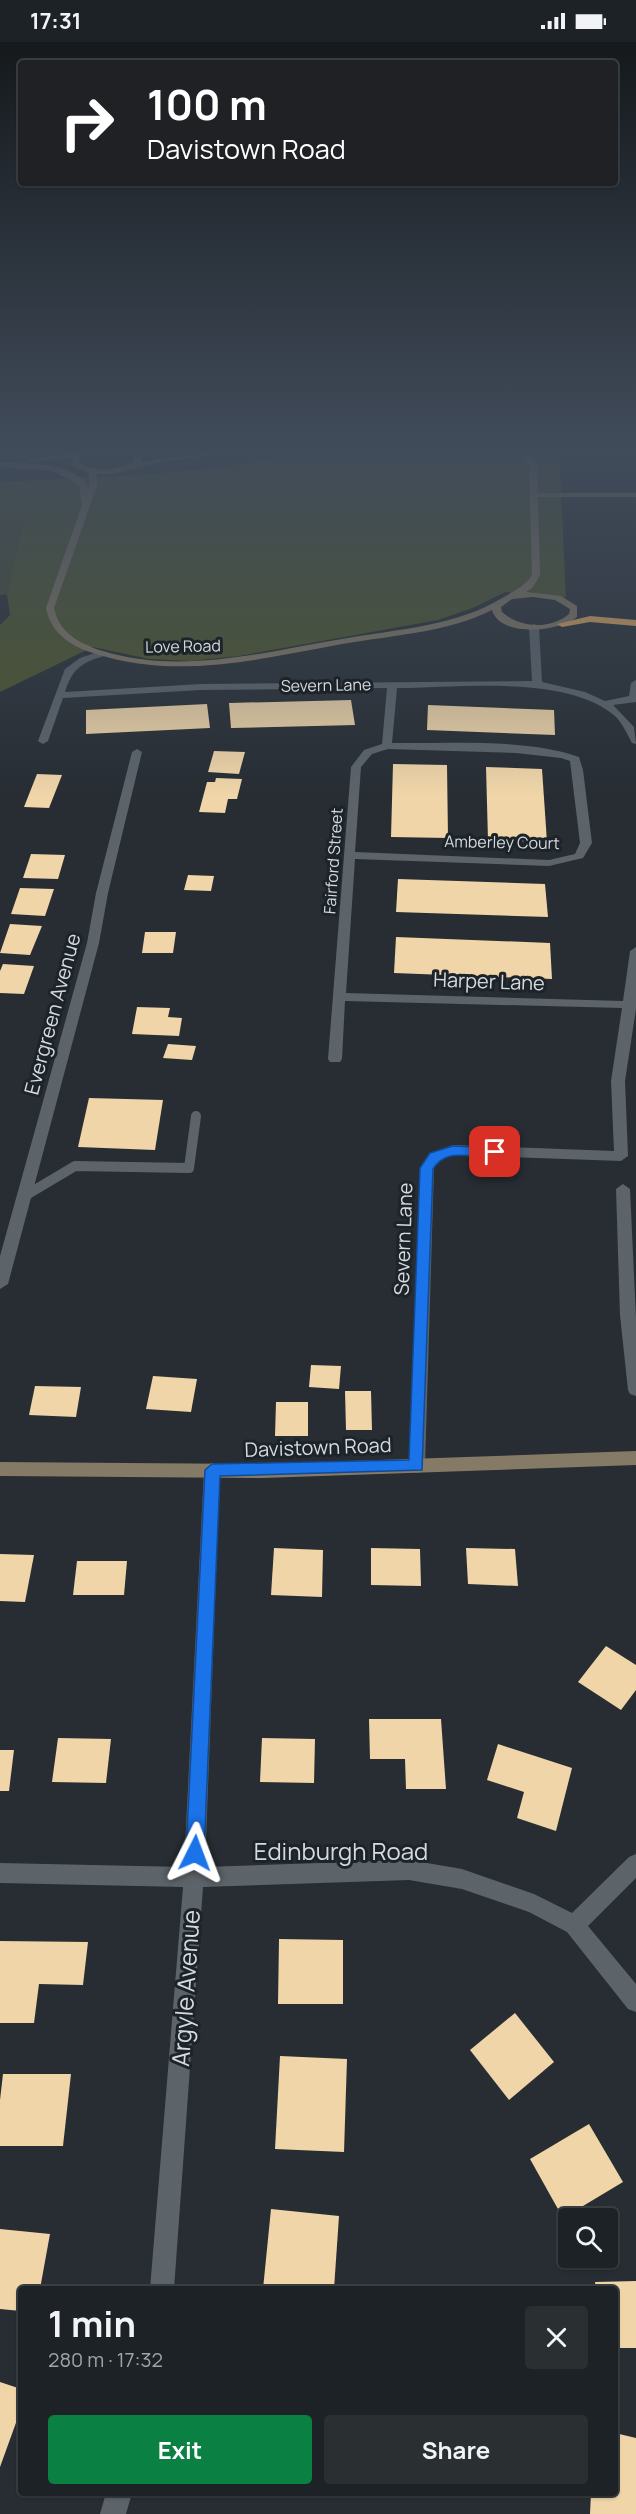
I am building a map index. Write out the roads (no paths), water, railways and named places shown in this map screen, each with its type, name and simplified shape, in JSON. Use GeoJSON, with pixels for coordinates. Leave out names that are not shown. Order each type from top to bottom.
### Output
{"type":"FeatureCollection","features":[{"type":"Feature","properties":{"kind":"highway"},"geometry":{"type":"LineString","coordinates":[[572,606],[601,615],[636,621]]}},
{"type":"Feature","properties":{"kind":"highway"},"geometry":{"type":"LineString","coordinates":[[562,624],[590,619],[636,621]]}},
{"type":"Feature","properties":{"kind":"street","name":"Love Road"},"geometry":{"type":"LineString","coordinates":[[64,565],[52,596],[51,616],[66,636],[101,654],[137,661],[198,664],[242,659],[475,616],[514,596]]}},
{"type":"Feature","properties":{"kind":"street"},"geometry":{"type":"LineString","coordinates":[[514,596],[527,589],[536,574],[536,565]]}},
{"type":"Feature","properties":{"kind":"street"},"geometry":{"type":"LineString","coordinates":[[536,574],[558,598],[572,606],[574,615],[562,624]]}},
{"type":"Feature","properties":{"kind":"street"},"geometry":{"type":"LineString","coordinates":[[514,596],[536,594],[558,598]]}},
{"type":"Feature","properties":{"kind":"street"},"geometry":{"type":"LineString","coordinates":[[498,604],[496,610],[502,618],[529,626],[537,684]]}},
{"type":"Feature","properties":{"kind":"street","name":"Love Road"},"geometry":{"type":"LineString","coordinates":[[436,625],[562,624]]}},
{"type":"Feature","properties":{"kind":"street"},"geometry":{"type":"LineString","coordinates":[[44,741],[65,674],[74,663],[101,654]]}},
{"type":"Feature","properties":{"kind":"street"},"geometry":{"type":"LineString","coordinates":[[605,704],[622,699],[635,699],[636,683]]}},
{"type":"Feature","properties":{"kind":"street"},"geometry":{"type":"LineString","coordinates":[[387,746],[392,684]]}},
{"type":"Feature","properties":{"kind":"street","name":"Severn Lane"},"geometry":{"type":"LineString","coordinates":[[58,695],[201,687],[537,684],[605,704],[621,714],[636,741]]}},
{"type":"Feature","properties":{"kind":"street","name":"Fairford Street"},"geometry":{"type":"LineString","coordinates":[[335,1059],[356,767],[368,752],[387,746]]}},
{"type":"Feature","properties":{"kind":"street","name":"Amberley Court"},"geometry":{"type":"LineString","coordinates":[[350,855],[549,863],[579,856],[586,843],[578,770],[575,759],[570,755],[539,751],[387,746]]}},
{"type":"Feature","properties":{"kind":"street","name":"Evergreen Avenue"},"geometry":{"type":"LineString","coordinates":[[0,1284],[93,943],[102,893],[137,752]]}},
{"type":"Feature","properties":{"kind":"street","name":"Severn Lane"},"geometry":{"type":"LineString","coordinates":[[417,1466],[427,1168],[435,1156],[453,1150],[621,1156],[618,1080],[632,1005],[636,951]]}},
{"type":"Feature","properties":{"kind":"street","name":"Harper Lane"},"geometry":{"type":"LineString","coordinates":[[340,996],[632,1005]]}},
{"type":"Feature","properties":{"kind":"street"},"geometry":{"type":"LineString","coordinates":[[622,1189],[636,1390]]}},
{"type":"Feature","properties":{"kind":"street","name":"Davistown Road"},"geometry":{"type":"LineString","coordinates":[[0,1469],[212,1470],[417,1466],[636,1458]]}},
{"type":"Feature","properties":{"kind":"street","name":"Argyle Avenue"},"geometry":{"type":"LineString","coordinates":[[162,2286],[194,1877],[212,1470]]}},
{"type":"Feature","properties":{"kind":"street"},"geometry":{"type":"LineString","coordinates":[[574,1925],[636,1864]]}},
{"type":"Feature","properties":{"kind":"street","name":"Edinburgh Road"},"geometry":{"type":"LineString","coordinates":[[0,1873],[194,1877],[410,1870],[462,1879],[534,1904],[574,1925],[636,2001]]}},
{"type":"Feature","properties":{"kind":"street"},"geometry":{"type":"LineString","coordinates":[[113,2514],[118,2496]]}},
{"type":"Feature","properties":{"kind":"lane"},"geometry":{"type":"LineString","coordinates":[[22,1197],[75,1166],[189,1168],[196,1116]]}}]}
